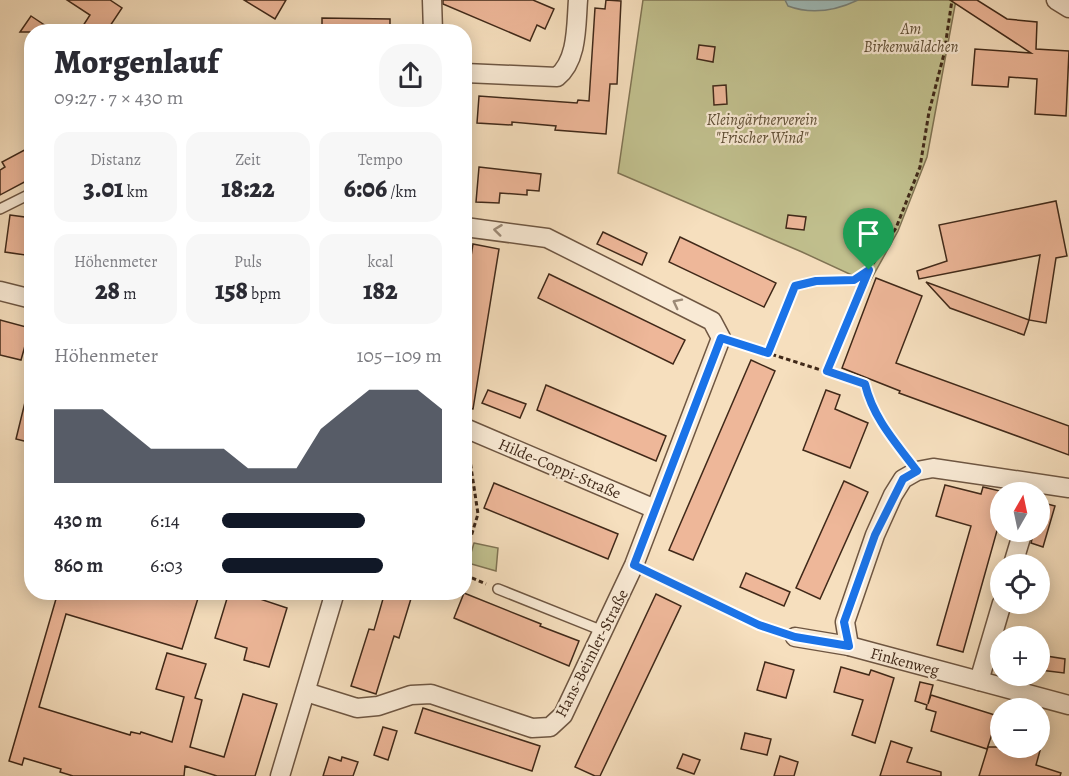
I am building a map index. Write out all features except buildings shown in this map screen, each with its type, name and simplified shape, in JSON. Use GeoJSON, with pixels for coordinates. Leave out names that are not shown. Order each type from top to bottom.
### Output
{"type":"FeatureCollection","features":[{"type":"Feature","properties":{"kind":"street"},"geometry":{"type":"LineString","coordinates":[[432,0],[433,24]]}},
{"type":"Feature","properties":{"kind":"street"},"geometry":{"type":"LineString","coordinates":[[1056,0],[1069,8]]}},
{"type":"Feature","properties":{"kind":"street"},"geometry":{"type":"LineString","coordinates":[[472,73],[558,77],[566,70],[572,57],[575,1]]}},
{"type":"Feature","properties":{"kind":"street"},"geometry":{"type":"LineString","coordinates":[[472,228],[547,238],[712,321],[721,338]]}},
{"type":"Feature","properties":{"kind":"street"},"geometry":{"type":"LineString","coordinates":[[0,291],[24,297]]}},
{"type":"Feature","properties":{"kind":"street","name":"Hans-Beimler-Straße"},"geometry":{"type":"LineString","coordinates":[[306,692],[357,708],[378,706],[411,694],[431,694],[532,728],[550,727],[563,715],[634,565],[721,338]]}},
{"type":"Feature","properties":{"kind":"street","name":"Hilde-Coppi-Straße"},"geometry":{"type":"LineString","coordinates":[[472,431],[655,509]]}},
{"type":"Feature","properties":{"kind":"street"},"geometry":{"type":"LineString","coordinates":[[849,646],[844,622],[875,535],[903,479],[917,471],[933,468],[1005,482]]}},
{"type":"Feature","properties":{"kind":"street"},"geometry":{"type":"LineString","coordinates":[[1050,488],[1069,488]]}},
{"type":"Feature","properties":{"kind":"street"},"geometry":{"type":"LineString","coordinates":[[280,776],[333,600]]}},
{"type":"Feature","properties":{"kind":"street"},"geometry":{"type":"LineString","coordinates":[[979,681],[999,614]]}},
{"type":"Feature","properties":{"kind":"street","name":"Finkenweg"},"geometry":{"type":"LineString","coordinates":[[795,637],[849,646],[1069,705]]}},
{"type":"Feature","properties":{"kind":"lane"},"geometry":{"type":"LineString","coordinates":[[0,209],[24,197]]}},
{"type":"Feature","properties":{"kind":"lane"},"geometry":{"type":"LineString","coordinates":[[498,589],[603,632]]}},
{"type":"Feature","properties":{"kind":"path"},"geometry":{"type":"LineString","coordinates":[[827,371],[869,270],[896,228],[920,167],[929,112],[944,54],[952,0]]}},
{"type":"Feature","properties":{"kind":"path"},"geometry":{"type":"LineString","coordinates":[[768,353],[795,286],[816,281],[854,280],[869,270]]}},
{"type":"Feature","properties":{"kind":"path"},"geometry":{"type":"LineString","coordinates":[[721,338],[865,384],[870,403],[883,426],[917,471]]}},
{"type":"Feature","properties":{"kind":"path"},"geometry":{"type":"LineString","coordinates":[[472,473],[478,514],[472,533]]}},
{"type":"Feature","properties":{"kind":"path"},"geometry":{"type":"LineString","coordinates":[[634,565],[738,616],[795,637]]}},
{"type":"Feature","properties":{"kind":"path"},"geometry":{"type":"LineString","coordinates":[[472,578],[498,589]]}},
{"type":"Feature","properties":{"kind":"green space","name":"Kleingärtnerverein \"Frischer Wind\""},"geometry":{"type":"Polygon","coordinates":[[[643,0],[956,0],[927,157],[898,231],[869,283],[618,173],[643,0]]]}},
{"type":"Feature","properties":{"kind":"green space"},"geometry":{"type":"Polygon","coordinates":[[[474,543],[498,548],[496,571],[472,564],[474,543]]]}},
{"type":"Feature","properties":{"kind":"water"},"geometry":{"type":"Polygon","coordinates":[[[785,0],[858,0],[841,7],[815,11],[788,6],[785,0]]]}},
{"type":"Feature","properties":{"kind":"route"},"geometry":{"type":"LineString","coordinates":[[869,270],[827,371],[865,384],[870,403],[883,426],[917,471],[903,479],[875,535],[844,622],[849,646],[795,637],[759,625],[634,565],[721,338],[768,353],[795,286],[816,281],[854,280],[869,270]]}},
{"type":"Feature","properties":{"kind":"park label","name":"Am Birkenwäldchen"},"geometry":{"type":"Point","coordinates":[911,37]}}]}
